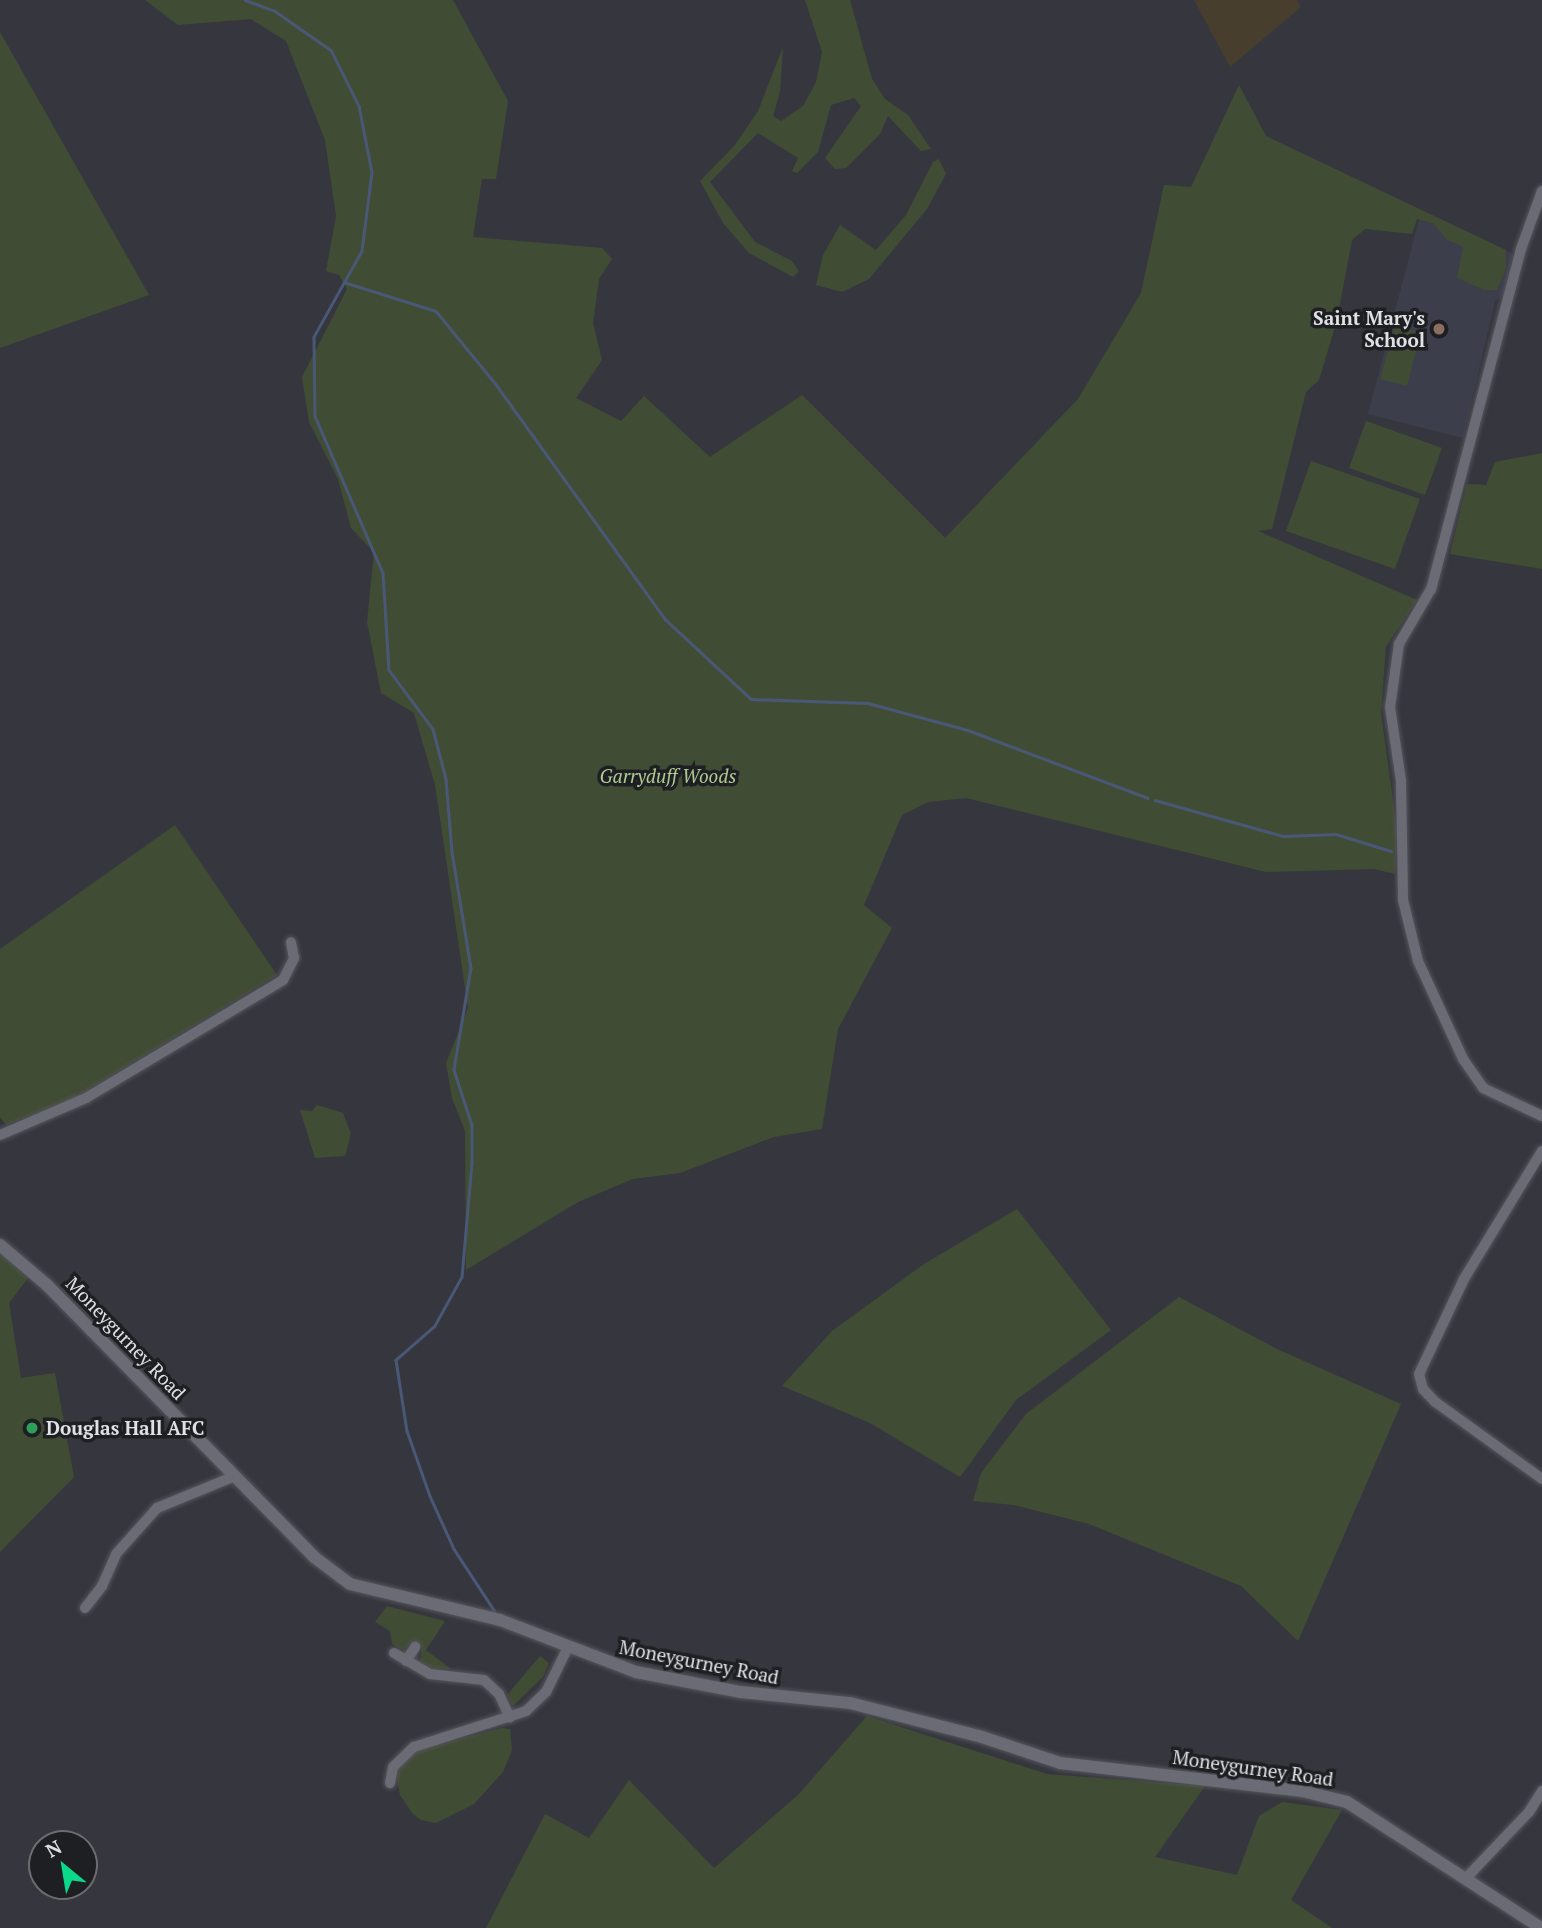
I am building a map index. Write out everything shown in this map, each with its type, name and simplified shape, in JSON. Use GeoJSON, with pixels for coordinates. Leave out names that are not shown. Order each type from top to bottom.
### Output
{"type":"FeatureCollection","features":[{"type":"Feature","properties":{"kind":"street"},"geometry":{"type":"LineString","coordinates":[[1542,191],[1521,249],[1431,589],[1396,654],[1390,707],[1401,781],[1403,900],[1418,961],[1463,1059],[1483,1088],[1542,1115]]}},
{"type":"Feature","properties":{"kind":"street"},"geometry":{"type":"LineString","coordinates":[[0,1135],[86,1098],[283,980],[294,958],[291,942]]}},
{"type":"Feature","properties":{"kind":"street"},"geometry":{"type":"LineString","coordinates":[[1542,1151],[1464,1279],[1419,1374],[1423,1389],[1434,1401],[1542,1479]]}},
{"type":"Feature","properties":{"kind":"street","name":"Moneygurney Road"},"geometry":{"type":"LineString","coordinates":[[0,1245],[47,1285],[314,1557],[350,1584],[500,1620],[636,1672],[741,1692],[876,1709],[1060,1763],[1288,1790],[1347,1802],[1467,1877],[1541,1928]]}},
{"type":"Feature","properties":{"kind":"street"},"geometry":{"type":"LineString","coordinates":[[85,1608],[103,1586],[116,1554],[157,1508],[235,1476]]}},
{"type":"Feature","properties":{"kind":"street"},"geometry":{"type":"LineString","coordinates":[[406,1661],[415,1647]]}},
{"type":"Feature","properties":{"kind":"street"},"geometry":{"type":"LineString","coordinates":[[390,1783],[393,1767],[414,1747],[451,1732],[510,1718],[546,1692],[568,1647]]}},
{"type":"Feature","properties":{"kind":"street"},"geometry":{"type":"LineString","coordinates":[[394,1653],[430,1674],[484,1681],[499,1694],[510,1718]]}},
{"type":"Feature","properties":{"kind":"street"},"geometry":{"type":"LineString","coordinates":[[1467,1877],[1529,1812],[1542,1791]]}},
{"type":"Feature","properties":{"kind":"shaded area"},"geometry":{"type":"Polygon","coordinates":[[[1194,0],[1297,0],[1301,7],[1230,67],[1194,0]]]}},
{"type":"Feature","properties":{"kind":"shaded area","name":"Saint Mary's School"},"geometry":{"type":"Polygon","coordinates":[[[1421,212],[1513,254],[1503,295],[1495,301],[1463,438],[1368,414],[1421,212]]]}},
{"type":"Feature","properties":{"kind":"green space","name":"Garryduff Woods"},"geometry":{"type":"Polygon","coordinates":[[[145,0],[453,0],[508,101],[496,179],[482,179],[473,237],[602,248],[612,259],[599,279],[593,323],[602,360],[576,398],[621,421],[644,396],[710,457],[802,395],[945,538],[1078,399],[1141,293],[1164,185],[1191,187],[1239,85],[1266,136],[1506,250],[1506,268],[1497,290],[1484,290],[1457,278],[1463,247],[1446,239],[1433,223],[1417,219],[1412,234],[1365,229],[1352,240],[1337,320],[1319,380],[1306,392],[1272,529],[1258,531],[1417,600],[1386,647],[1381,713],[1397,830],[1395,874],[1374,869],[1266,872],[966,798],[928,802],[902,815],[864,905],[892,928],[838,1029],[822,1129],[774,1137],[680,1173],[633,1179],[578,1202],[466,1270],[465,1131],[452,1098],[446,1063],[468,1008],[435,785],[414,713],[381,693],[367,622],[374,552],[351,528],[338,479],[309,422],[302,377],[347,289],[339,275],[326,271],[336,216],[325,140],[286,41],[251,19],[178,25],[145,0]]]}},
{"type":"Feature","properties":{"kind":"green space"},"geometry":{"type":"Polygon","coordinates":[[[805,0],[850,0],[872,79],[885,99],[908,115],[931,149],[921,151],[888,116],[880,134],[846,168],[835,169],[825,158],[861,106],[854,98],[831,105],[818,152],[797,173],[792,171],[798,158],[758,133],[710,182],[755,242],[792,261],[799,271],[793,277],[749,253],[723,223],[700,181],[735,145],[758,111],[783,47],[780,92],[773,116],[781,121],[803,106],[816,82],[822,52],[805,0]]]}},
{"type":"Feature","properties":{"kind":"green space"},"geometry":{"type":"Polygon","coordinates":[[[0,32],[149,295],[0,348],[0,32]]]}},
{"type":"Feature","properties":{"kind":"green space"},"geometry":{"type":"Polygon","coordinates":[[[939,159],[946,174],[927,209],[869,279],[842,292],[816,285],[823,255],[840,225],[876,250],[906,215],[933,162],[939,159]]]}},
{"type":"Feature","properties":{"kind":"green space"},"geometry":{"type":"Polygon","coordinates":[[[1395,325],[1421,332],[1407,386],[1380,379],[1395,325]]]}},
{"type":"Feature","properties":{"kind":"green space"},"geometry":{"type":"Polygon","coordinates":[[[1366,421],[1442,448],[1425,495],[1349,468],[1366,421]]]}},
{"type":"Feature","properties":{"kind":"green space"},"geometry":{"type":"Polygon","coordinates":[[[1542,453],[1542,569],[1450,554],[1467,484],[1486,485],[1495,462],[1542,453]]]}},
{"type":"Feature","properties":{"kind":"green space"},"geometry":{"type":"Polygon","coordinates":[[[1311,461],[1420,499],[1395,569],[1286,531],[1311,461]]]}},
{"type":"Feature","properties":{"kind":"green space"},"geometry":{"type":"Polygon","coordinates":[[[175,825],[277,975],[73,1099],[6,1125],[0,1117],[0,949],[175,825]]]}},
{"type":"Feature","properties":{"kind":"green space"},"geometry":{"type":"Polygon","coordinates":[[[317,1105],[343,1113],[351,1134],[345,1156],[315,1158],[300,1110],[312,1111],[317,1105]]]}},
{"type":"Feature","properties":{"kind":"green space"},"geometry":{"type":"Polygon","coordinates":[[[1017,1209],[1111,1330],[1016,1400],[960,1477],[870,1423],[782,1386],[832,1331],[924,1264],[1017,1209]]]}},
{"type":"Feature","properties":{"kind":"green space","name":"Douglas Hall AFC"},"geometry":{"type":"Polygon","coordinates":[[[0,1251],[28,1278],[9,1303],[21,1378],[55,1373],[74,1477],[0,1552],[0,1251]]]}},
{"type":"Feature","properties":{"kind":"green space"},"geometry":{"type":"Polygon","coordinates":[[[1179,1297],[1277,1349],[1401,1404],[1298,1641],[1241,1586],[1089,1524],[1014,1505],[973,1501],[981,1473],[1026,1414],[1179,1297]]]}},
{"type":"Feature","properties":{"kind":"green space"},"geometry":{"type":"Polygon","coordinates":[[[387,1606],[445,1621],[426,1650],[451,1669],[435,1669],[420,1662],[422,1648],[412,1642],[404,1650],[392,1644],[390,1631],[375,1622],[387,1606]]]}},
{"type":"Feature","properties":{"kind":"green space"},"geometry":{"type":"Polygon","coordinates":[[[540,1656],[549,1663],[543,1677],[513,1706],[507,1695],[540,1656]]]}},
{"type":"Feature","properties":{"kind":"green space"},"geometry":{"type":"Polygon","coordinates":[[[867,1716],[1047,1774],[1205,1786],[1155,1857],[1237,1875],[1259,1816],[1282,1802],[1342,1810],[1291,1900],[1332,1928],[486,1928],[545,1814],[589,1838],[629,1780],[714,1868],[798,1795],[867,1716]]]}},
{"type":"Feature","properties":{"kind":"green space"},"geometry":{"type":"Polygon","coordinates":[[[502,1728],[510,1729],[512,1750],[503,1772],[474,1804],[436,1823],[421,1820],[413,1814],[400,1795],[397,1779],[399,1767],[413,1751],[502,1728]]]}},
{"type":"Feature","properties":{"kind":"waterway"},"geometry":{"type":"LineString","coordinates":[[245,0],[275,11],[331,50],[359,106],[372,172],[362,251],[314,337],[315,416],[383,573],[389,670],[433,729],[446,779],[452,852],[471,968],[454,1070],[472,1125],[472,1163],[462,1277],[435,1326],[396,1360],[407,1431],[430,1496],[454,1549],[494,1610]]}},
{"type":"Feature","properties":{"kind":"waterway"},"geometry":{"type":"LineString","coordinates":[[344,282],[436,311],[495,383],[665,619],[751,699],[868,703],[968,730],[1148,798]]}},
{"type":"Feature","properties":{"kind":"waterway"},"geometry":{"type":"LineString","coordinates":[[1155,800],[1283,836],[1336,834],[1391,851]]}},
{"type":"Feature","properties":{"kind":"place","name":"Saint Mary's School"},"geometry":{"type":"Point","coordinates":[1439,329]}},
{"type":"Feature","properties":{"kind":"place","name":"Douglas Hall AFC"},"geometry":{"type":"Point","coordinates":[32,1428]}}]}
